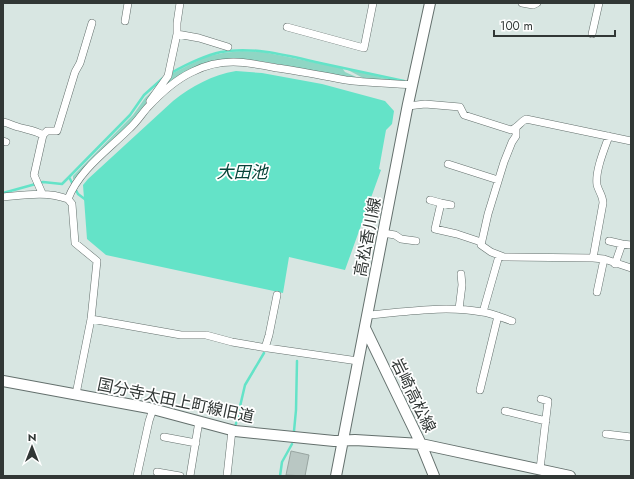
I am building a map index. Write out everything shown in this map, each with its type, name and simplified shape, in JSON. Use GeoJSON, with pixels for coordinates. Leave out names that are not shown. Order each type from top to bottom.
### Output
{"type":"FeatureCollection","features":[{"type":"Feature","properties":{"kind":"main road","name":"高松香川線"},"geometry":{"type":"LineString","coordinates":[[336,476],[412,85],[430,3]]}},
{"type":"Feature","properties":{"kind":"main road","name":"岩崎高松線"},"geometry":{"type":"LineString","coordinates":[[365,328],[421,444],[434,476]]}},
{"type":"Feature","properties":{"kind":"main road","name":"国分寺太田上町線旧道"},"geometry":{"type":"LineString","coordinates":[[3,381],[153,409],[199,420],[234,431],[334,441],[343,440],[421,444],[570,476]]}},
{"type":"Feature","properties":{"kind":"street"},"geometry":{"type":"LineString","coordinates":[[125,20],[128,3]]}},
{"type":"Feature","properties":{"kind":"street"},"geometry":{"type":"LineString","coordinates":[[148,108],[150,100],[168,75],[177,34],[180,3]]}},
{"type":"Feature","properties":{"kind":"street"},"geometry":{"type":"LineString","coordinates":[[287,27],[364,48],[373,3]]}},
{"type":"Feature","properties":{"kind":"street"},"geometry":{"type":"LineString","coordinates":[[522,3],[534,5],[537,3]]}},
{"type":"Feature","properties":{"kind":"street"},"geometry":{"type":"LineString","coordinates":[[592,34],[599,3]]}},
{"type":"Feature","properties":{"kind":"street"},"geometry":{"type":"LineString","coordinates":[[42,193],[34,175],[43,135],[47,130],[57,131],[92,23]]}},
{"type":"Feature","properties":{"kind":"street"},"geometry":{"type":"LineString","coordinates":[[177,34],[199,38],[228,47]]}},
{"type":"Feature","properties":{"kind":"street"},"geometry":{"type":"LineString","coordinates":[[68,199],[81,176],[137,122],[148,108],[173,84],[191,73],[212,64],[235,61],[254,63],[345,80],[412,85]]}},
{"type":"Feature","properties":{"kind":"street"},"geometry":{"type":"LineString","coordinates":[[408,106],[425,104],[460,107],[464,115],[511,130],[516,128]]}},
{"type":"Feature","properties":{"kind":"street"},"geometry":{"type":"LineString","coordinates":[[631,141],[526,119],[521,121],[516,128],[516,136],[512,142],[498,180],[481,242],[481,245],[484,248],[504,257],[593,258],[604,259],[615,264],[631,268]]}},
{"type":"Feature","properties":{"kind":"street"},"geometry":{"type":"LineString","coordinates":[[3,122],[36,131],[43,135]]}},
{"type":"Feature","properties":{"kind":"street"},"geometry":{"type":"LineString","coordinates":[[593,258],[603,203],[603,198],[597,185],[599,167],[609,136]]}},
{"type":"Feature","properties":{"kind":"street"},"geometry":{"type":"LineString","coordinates":[[448,164],[498,180]]}},
{"type":"Feature","properties":{"kind":"street"},"geometry":{"type":"LineString","coordinates":[[3,197],[42,193],[68,199],[72,204],[75,243],[97,261],[91,319],[76,394]]}},
{"type":"Feature","properties":{"kind":"street"},"geometry":{"type":"LineString","coordinates":[[430,200],[451,205]]}},
{"type":"Feature","properties":{"kind":"street"},"geometry":{"type":"LineString","coordinates":[[441,203],[435,230],[457,234],[481,242]]}},
{"type":"Feature","properties":{"kind":"street"},"geometry":{"type":"LineString","coordinates":[[383,233],[395,235],[401,239],[416,241]]}},
{"type":"Feature","properties":{"kind":"street"},"geometry":{"type":"LineString","coordinates":[[609,241],[631,246]]}},
{"type":"Feature","properties":{"kind":"street"},"geometry":{"type":"LineString","coordinates":[[615,264],[622,244]]}},
{"type":"Feature","properties":{"kind":"street"},"geometry":{"type":"LineString","coordinates":[[483,312],[499,256]]}},
{"type":"Feature","properties":{"kind":"street"},"geometry":{"type":"LineString","coordinates":[[597,292],[604,259]]}},
{"type":"Feature","properties":{"kind":"street"},"geometry":{"type":"LineString","coordinates":[[459,309],[462,285],[461,274]]}},
{"type":"Feature","properties":{"kind":"street"},"geometry":{"type":"LineString","coordinates":[[265,348],[277,295]]}},
{"type":"Feature","properties":{"kind":"street"},"geometry":{"type":"LineString","coordinates":[[368,315],[420,310],[459,309],[483,312],[512,321]]}},
{"type":"Feature","properties":{"kind":"street"},"geometry":{"type":"LineString","coordinates":[[480,390],[498,316]]}},
{"type":"Feature","properties":{"kind":"street"},"geometry":{"type":"LineString","coordinates":[[91,319],[181,335],[206,335],[232,342],[265,348],[358,361]]}},
{"type":"Feature","properties":{"kind":"street"},"geometry":{"type":"LineString","coordinates":[[540,469],[548,401],[541,399]]}},
{"type":"Feature","properties":{"kind":"street"},"geometry":{"type":"LineString","coordinates":[[137,476],[153,409]]}},
{"type":"Feature","properties":{"kind":"street"},"geometry":{"type":"LineString","coordinates":[[505,411],[546,421]]}},
{"type":"Feature","properties":{"kind":"street"},"geometry":{"type":"LineString","coordinates":[[190,476],[199,420]]}},
{"type":"Feature","properties":{"kind":"street"},"geometry":{"type":"LineString","coordinates":[[227,476],[234,431]]}},
{"type":"Feature","properties":{"kind":"street"},"geometry":{"type":"LineString","coordinates":[[606,434],[631,437]]}},
{"type":"Feature","properties":{"kind":"street"},"geometry":{"type":"LineString","coordinates":[[164,437],[196,443]]}},
{"type":"Feature","properties":{"kind":"street"},"geometry":{"type":"LineString","coordinates":[[157,472],[180,476]]}},
{"type":"Feature","properties":{"kind":"shaded area"},"geometry":{"type":"Polygon","coordinates":[[[242,51],[263,52],[342,68],[345,72],[363,80],[266,62],[235,58],[205,64],[152,100],[171,74],[205,57],[242,51]]]}},
{"type":"Feature","properties":{"kind":"shaded area"},"geometry":{"type":"Polygon","coordinates":[[[346,69],[403,82],[367,80],[346,69]]]}},
{"type":"Feature","properties":{"kind":"shaded area"},"geometry":{"type":"Polygon","coordinates":[[[162,82],[148,99],[141,114],[73,180],[73,176],[133,115],[145,98],[162,82]]]}},
{"type":"Feature","properties":{"kind":"water","name":"大田池"},"geometry":{"type":"Polygon","coordinates":[[[236,71],[262,73],[322,84],[385,101],[394,111],[392,124],[386,130],[379,169],[381,170],[345,270],[289,257],[283,293],[106,255],[87,239],[83,185],[88,179],[173,101],[195,86],[211,78],[236,71]]]}},
{"type":"Feature","properties":{"kind":"building"},"geometry":{"type":"Polygon","coordinates":[[[291,451],[309,455],[305,476],[286,475],[291,451]]]}},
{"type":"Feature","properties":{"kind":"waterway"},"geometry":{"type":"LineString","coordinates":[[171,73],[183,66],[214,54],[233,50],[246,50],[284,55],[404,81]]}},
{"type":"Feature","properties":{"kind":"waterway"},"geometry":{"type":"LineString","coordinates":[[86,200],[78,194],[69,177],[130,115],[144,95],[163,78]]}},
{"type":"Feature","properties":{"kind":"waterway"},"geometry":{"type":"LineString","coordinates":[[3,193],[43,182],[62,184],[69,177]]}},
{"type":"Feature","properties":{"kind":"waterway"},"geometry":{"type":"LineString","coordinates":[[235,428],[245,385],[264,353]]}},
{"type":"Feature","properties":{"kind":"waterway"},"geometry":{"type":"LineString","coordinates":[[294,431],[297,361]]}},
{"type":"Feature","properties":{"kind":"waterway"},"geometry":{"type":"LineString","coordinates":[[280,476],[282,462],[292,444]]}}]}
